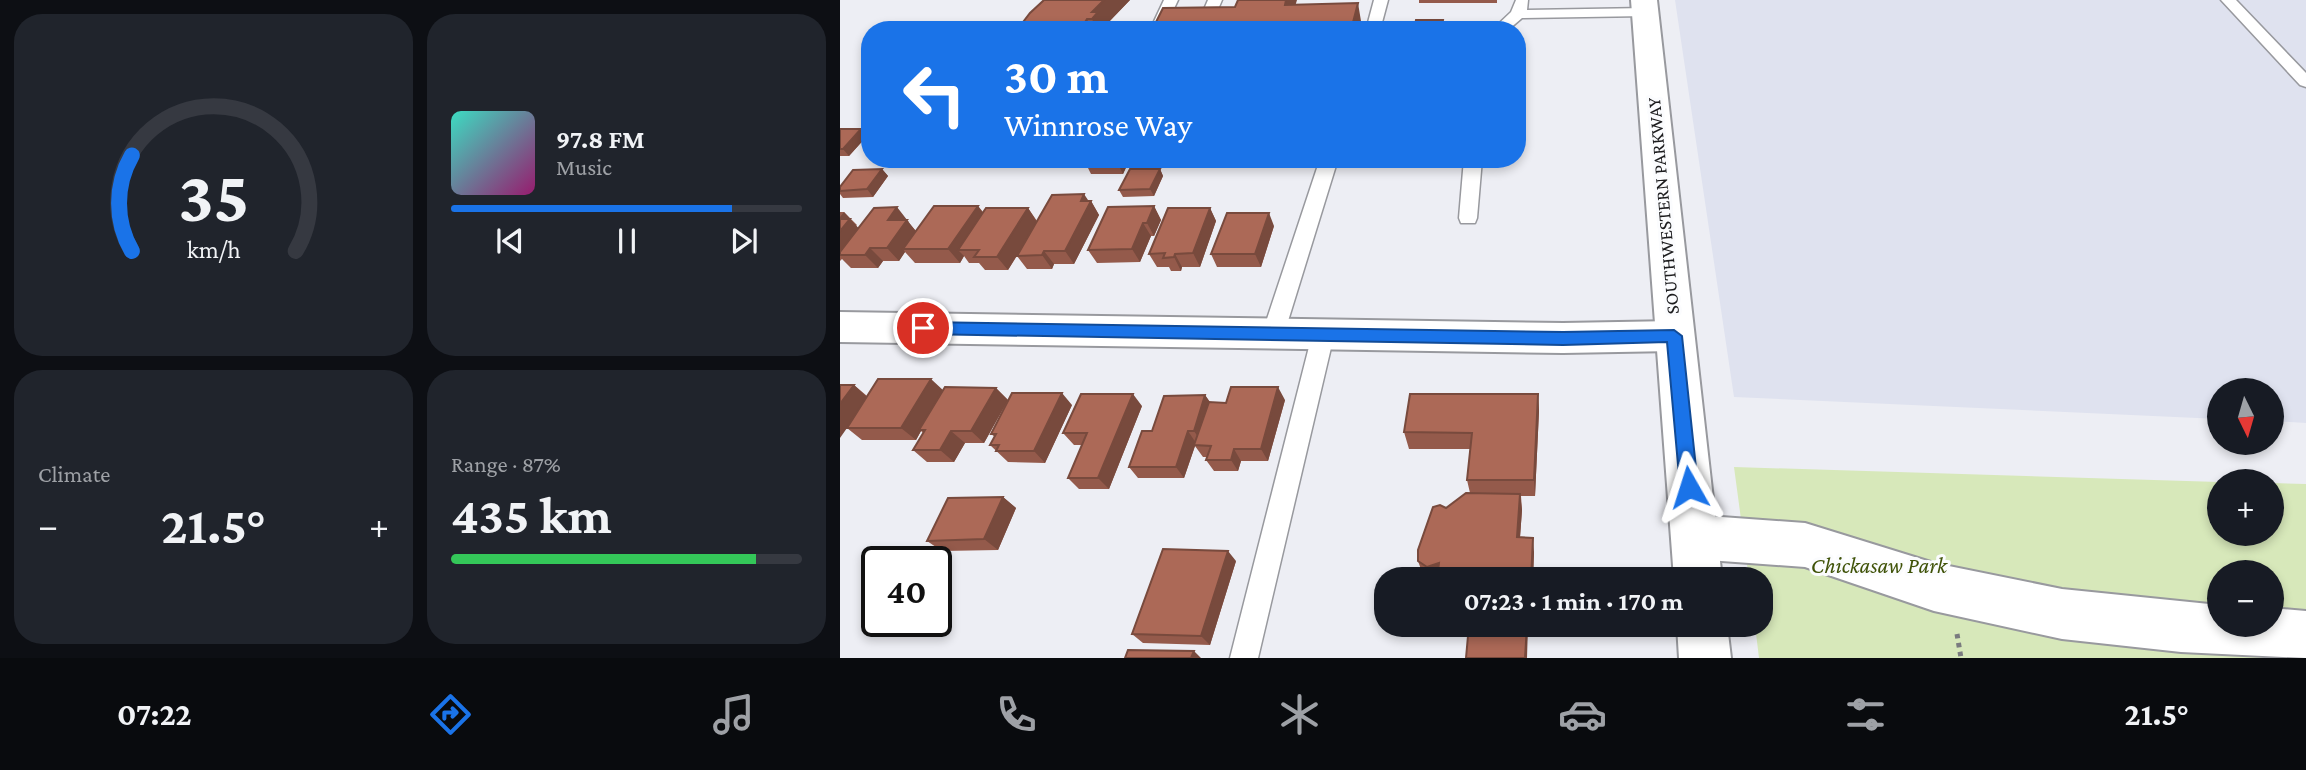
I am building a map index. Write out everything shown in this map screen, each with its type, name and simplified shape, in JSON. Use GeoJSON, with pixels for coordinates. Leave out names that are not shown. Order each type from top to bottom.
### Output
{"type":"FeatureCollection","features":[{"type":"Feature","properties":{"kind":"street","name":"SOUTHWESTERN PARKWAY"},"geometry":{"type":"LineString","coordinates":[[1645,6],[1696,558]]}},
{"type":"Feature","properties":{"kind":"street"},"geometry":{"type":"LineString","coordinates":[[840,327],[1563,338],[1674,336]]}},
{"type":"Feature","properties":{"kind":"street"},"geometry":{"type":"LineString","coordinates":[[1696,558],[1805,545],[1934,587],[2062,614],[2181,627],[2306,636]]}},
{"type":"Feature","properties":{"kind":"street"},"geometry":{"type":"LineString","coordinates":[[1703,637],[1705,658]]}},
{"type":"Feature","properties":{"kind":"lane"},"geometry":{"type":"LineString","coordinates":[[1161,21],[1171,0]]}},
{"type":"Feature","properties":{"kind":"lane"},"geometry":{"type":"LineString","coordinates":[[1187,21],[1208,18],[1215,0]]}},
{"type":"Feature","properties":{"kind":"lane"},"geometry":{"type":"LineString","coordinates":[[1375,21],[1381,0]]}},
{"type":"Feature","properties":{"kind":"lane"},"geometry":{"type":"LineString","coordinates":[[2228,0],[2306,82]]}},
{"type":"Feature","properties":{"kind":"lane"},"geometry":{"type":"LineString","coordinates":[[1507,21],[1520,7],[1645,6]]}},
{"type":"Feature","properties":{"kind":"lane"},"geometry":{"type":"LineString","coordinates":[[1273,334],[1326,168]]}},
{"type":"Feature","properties":{"kind":"lane"},"geometry":{"type":"LineString","coordinates":[[1468,218],[1472,168]]}},
{"type":"Feature","properties":{"kind":"lane"},"geometry":{"type":"LineString","coordinates":[[1244,658],[1262,568],[1303,423],[1323,335]]}},
{"type":"Feature","properties":{"kind":"shaded area"},"geometry":{"type":"Polygon","coordinates":[[[1675,0],[2306,0],[2306,423],[2284,422],[2284,378],[2207,378],[2207,418],[1734,397],[1675,0]]]}},
{"type":"Feature","properties":{"kind":"green space","name":"Chickasaw Park"},"geometry":{"type":"Polygon","coordinates":[[[1734,467],[2207,482],[2207,546],[2284,546],[2284,483],[2306,484],[2306,658],[1759,658],[1756,637],[1773,637],[1773,567],[1747,567],[1734,467]]]}},
{"type":"Feature","properties":{"kind":"building"},"geometry":{"type":"Polygon","coordinates":[[[1044,0],[1104,0],[1092,12],[1098,12],[1092,19],[1086,21],[1024,21],[1044,0]]]}},
{"type":"Feature","properties":{"kind":"building"},"geometry":{"type":"Polygon","coordinates":[[[1238,0],[1286,0],[1285,5],[1358,3],[1353,21],[1156,21],[1163,8],[1235,7],[1238,0]]]}},
{"type":"Feature","properties":{"kind":"building"},"geometry":{"type":"Polygon","coordinates":[[[840,129],[861,129],[840,149],[840,129]]]}},
{"type":"Feature","properties":{"kind":"building"},"geometry":{"type":"Polygon","coordinates":[[[882,169],[867,189],[840,191],[840,187],[853,170],[882,169]]]}},
{"type":"Feature","properties":{"kind":"building"},"geometry":{"type":"Polygon","coordinates":[[[1130,169],[1160,169],[1150,189],[1119,190],[1130,169]]]}},
{"type":"Feature","properties":{"kind":"building"},"geometry":{"type":"Polygon","coordinates":[[[1084,194],[1081,201],[1091,201],[1065,251],[1044,251],[1042,255],[1017,256],[1052,195],[1084,194]]]}},
{"type":"Feature","properties":{"kind":"building"},"geometry":{"type":"Polygon","coordinates":[[[934,206],[978,206],[948,249],[903,249],[934,206]]]}},
{"type":"Feature","properties":{"kind":"building"},"geometry":{"type":"Polygon","coordinates":[[[1154,206],[1132,249],[1088,250],[1108,207],[1154,206]]]}},
{"type":"Feature","properties":{"kind":"building"},"geometry":{"type":"Polygon","coordinates":[[[897,207],[888,220],[907,220],[887,248],[870,248],[865,255],[840,255],[874,208],[897,207]]]}},
{"type":"Feature","properties":{"kind":"building"},"geometry":{"type":"Polygon","coordinates":[[[986,208],[1028,208],[997,257],[974,257],[979,250],[958,250],[986,208]]]}},
{"type":"Feature","properties":{"kind":"building"},"geometry":{"type":"Polygon","coordinates":[[[1168,208],[1210,208],[1193,253],[1163,258],[1165,253],[1149,254],[1168,208]]]}},
{"type":"Feature","properties":{"kind":"building"},"geometry":{"type":"Polygon","coordinates":[[[1227,213],[1269,213],[1255,254],[1211,254],[1227,213]]]}},
{"type":"Feature","properties":{"kind":"building"},"geometry":{"type":"Polygon","coordinates":[[[840,219],[850,219],[840,231],[840,219]]]}},
{"type":"Feature","properties":{"kind":"building"},"geometry":{"type":"Polygon","coordinates":[[[878,379],[931,379],[901,428],[847,428],[878,379]]]}},
{"type":"Feature","properties":{"kind":"building"},"geometry":{"type":"Polygon","coordinates":[[[840,385],[854,385],[840,404],[840,385]]]}},
{"type":"Feature","properties":{"kind":"building"},"geometry":{"type":"Polygon","coordinates":[[[945,387],[996,388],[971,431],[951,431],[940,450],[913,450],[925,430],[919,430],[945,387]]]}},
{"type":"Feature","properties":{"kind":"building"},"geometry":{"type":"Polygon","coordinates":[[[1231,387],[1278,387],[1261,449],[1234,449],[1231,460],[1206,460],[1211,446],[1194,445],[1209,402],[1226,403],[1231,387]]]}},
{"type":"Feature","properties":{"kind":"building"},"geometry":{"type":"Polygon","coordinates":[[[1012,393],[1062,393],[1034,451],[996,451],[999,445],[990,445],[996,434],[991,434],[1012,393]]]}},
{"type":"Feature","properties":{"kind":"building"},"geometry":{"type":"Polygon","coordinates":[[[1081,394],[1133,394],[1098,478],[1068,478],[1087,433],[1063,433],[1081,394]]]}},
{"type":"Feature","properties":{"kind":"building"},"geometry":{"type":"Polygon","coordinates":[[[1410,394],[1538,394],[1534,480],[1467,480],[1472,433],[1404,432],[1410,394]]]}},
{"type":"Feature","properties":{"kind":"building"},"geometry":{"type":"Polygon","coordinates":[[[1205,395],[1194,431],[1188,431],[1176,467],[1129,467],[1142,431],[1152,431],[1164,396],[1205,395]]]}},
{"type":"Feature","properties":{"kind":"building"},"geometry":{"type":"Polygon","coordinates":[[[1466,493],[1520,494],[1517,537],[1533,538],[1532,567],[1438,567],[1439,563],[1427,567],[1418,561],[1418,550],[1433,507],[1440,505],[1446,508],[1466,493]]]}},
{"type":"Feature","properties":{"kind":"building"},"geometry":{"type":"Polygon","coordinates":[[[1003,497],[984,539],[927,541],[948,498],[1003,497]]]}},
{"type":"Feature","properties":{"kind":"building"},"geometry":{"type":"Polygon","coordinates":[[[1163,549],[1228,551],[1201,636],[1132,634],[1163,549]]]}},
{"type":"Feature","properties":{"kind":"building"},"geometry":{"type":"Polygon","coordinates":[[[1468,637],[1526,637],[1525,658],[1466,658],[1468,637]]]}},
{"type":"Feature","properties":{"kind":"building"},"geometry":{"type":"Polygon","coordinates":[[[1128,650],[1194,651],[1191,658],[1125,658],[1128,650]]]}},
{"type":"Feature","properties":{"kind":"route"},"geometry":{"type":"LineString","coordinates":[[923,328],[1563,338],[1674,336],[1689,487]]}}]}
